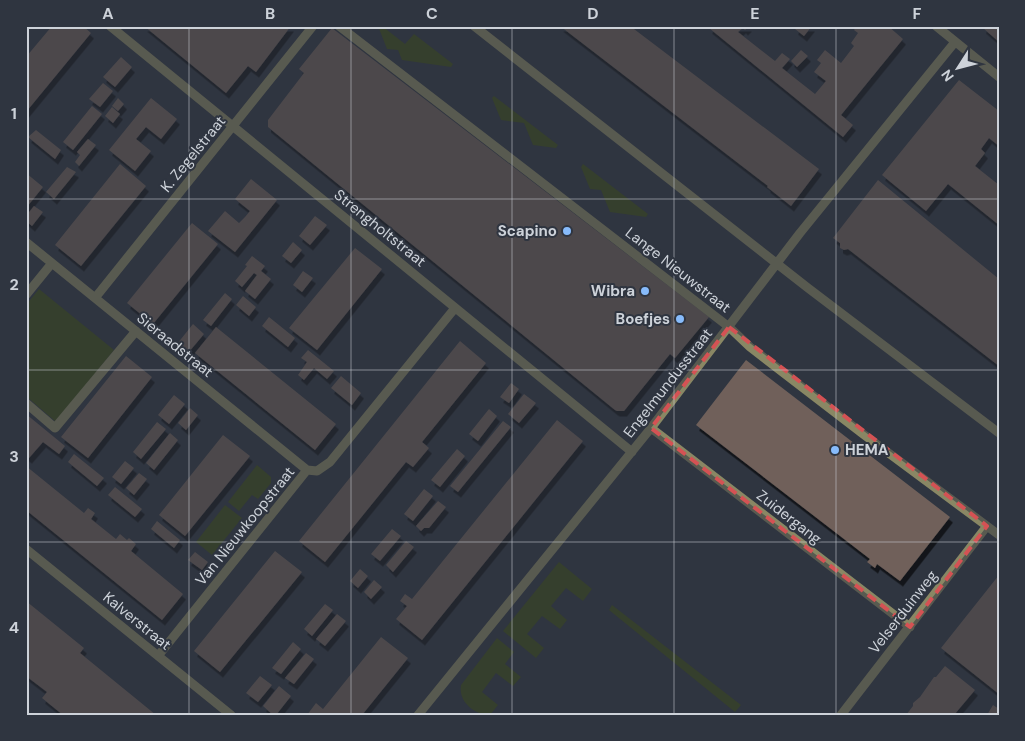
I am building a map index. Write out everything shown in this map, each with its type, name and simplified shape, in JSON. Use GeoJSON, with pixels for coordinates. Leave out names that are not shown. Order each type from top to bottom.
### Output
{"type":"FeatureCollection","features":[{"type":"Feature","properties":{"kind":"street","name":"Strengholtstraat"},"geometry":{"type":"LineString","coordinates":[[110,26],[632,452]]}},
{"type":"Feature","properties":{"kind":"street","name":"K. Zegelstraat"},"geometry":{"type":"LineString","coordinates":[[94,298],[313,26]]}},
{"type":"Feature","properties":{"kind":"street","name":"Lange Nieuwstraat"},"geometry":{"type":"LineString","coordinates":[[339,26],[729,327],[750,347],[999,536]]}},
{"type":"Feature","properties":{"kind":"street"},"geometry":{"type":"LineString","coordinates":[[474,26],[776,264],[999,433]]}},
{"type":"Feature","properties":{"kind":"street"},"geometry":{"type":"LineString","coordinates":[[936,26],[999,77]]}},
{"type":"Feature","properties":{"kind":"street","name":"Engelmundusstraat"},"geometry":{"type":"LineString","coordinates":[[418,715],[632,452],[776,264],[955,42]]}},
{"type":"Feature","properties":{"kind":"street","name":"Sieraadstraat"},"geometry":{"type":"LineString","coordinates":[[26,242],[307,470]]}},
{"type":"Feature","properties":{"kind":"street"},"geometry":{"type":"LineString","coordinates":[[26,295],[52,263]]}},
{"type":"Feature","properties":{"kind":"street","name":"Van Nieuwkoopstraat"},"geometry":{"type":"LineString","coordinates":[[158,656],[307,470],[317,470],[330,462],[455,308]]}},
{"type":"Feature","properties":{"kind":"street"},"geometry":{"type":"LineString","coordinates":[[26,403],[55,428],[136,331]]}},
{"type":"Feature","properties":{"kind":"street","name":"Zuidergang"},"geometry":{"type":"LineString","coordinates":[[651,428],[910,627]]}},
{"type":"Feature","properties":{"kind":"street","name":"Velserduinweg"},"geometry":{"type":"LineString","coordinates":[[840,715],[987,526]]}},
{"type":"Feature","properties":{"kind":"street","name":"Kalverstraat"},"geometry":{"type":"LineString","coordinates":[[26,549],[231,715]]}},
{"type":"Feature","properties":{"kind":"highlighted area"},"geometry":{"type":"Polygon","coordinates":[[[729,327],[987,526],[910,627],[651,428],[729,327]]]}},
{"type":"Feature","properties":{"kind":"green space"},"geometry":{"type":"Polygon","coordinates":[[[378,26],[382,26],[405,44],[414,34],[453,64],[451,67],[402,60],[398,50],[387,49],[378,26]]]}},
{"type":"Feature","properties":{"kind":"green space"},"geometry":{"type":"Polygon","coordinates":[[[494,96],[558,145],[556,148],[533,145],[524,123],[501,120],[492,98],[494,96]]]}},
{"type":"Feature","properties":{"kind":"green space"},"geometry":{"type":"Polygon","coordinates":[[[583,164],[648,214],[646,217],[610,212],[601,190],[590,189],[581,167],[583,164]]]}},
{"type":"Feature","properties":{"kind":"green space"},"geometry":{"type":"Polygon","coordinates":[[[39,289],[114,350],[56,422],[26,396],[26,305],[39,289]]]}},
{"type":"Feature","properties":{"kind":"green space"},"geometry":{"type":"Polygon","coordinates":[[[257,465],[271,477],[271,483],[258,499],[252,495],[239,511],[228,502],[257,465]]]}},
{"type":"Feature","properties":{"kind":"green space"},"geometry":{"type":"Polygon","coordinates":[[[225,505],[242,518],[212,555],[196,542],[225,505]]]}},
{"type":"Feature","properties":{"kind":"green space"},"geometry":{"type":"Polygon","coordinates":[[[559,562],[592,589],[583,601],[566,588],[551,606],[567,620],[560,629],[542,616],[527,634],[544,648],[536,658],[503,631],[559,562]]]}},
{"type":"Feature","properties":{"kind":"green space"},"geometry":{"type":"Polygon","coordinates":[[[612,605],[741,705],[735,712],[609,610],[612,605]]]}},
{"type":"Feature","properties":{"kind":"green space"},"geometry":{"type":"Polygon","coordinates":[[[497,638],[514,652],[505,664],[521,677],[513,686],[496,673],[482,692],[498,705],[490,715],[473,710],[465,702],[462,697],[461,685],[497,638]]]}},
{"type":"Feature","properties":{"kind":"building"},"geometry":{"type":"Polygon","coordinates":[[[52,26],[83,26],[91,33],[26,112],[26,57],[52,26]]]}},
{"type":"Feature","properties":{"kind":"building"},"geometry":{"type":"Polygon","coordinates":[[[144,26],[291,26],[256,72],[248,66],[226,93],[144,26]]]}},
{"type":"Feature","properties":{"kind":"building"},"geometry":{"type":"Polygon","coordinates":[[[560,26],[630,26],[819,169],[791,206],[768,186],[560,26]]]}},
{"type":"Feature","properties":{"kind":"building"},"geometry":{"type":"Polygon","coordinates":[[[711,26],[749,26],[745,30],[743,28],[738,32],[775,61],[782,53],[790,59],[782,68],[815,94],[826,81],[814,72],[821,63],[817,60],[825,50],[841,63],[854,46],[851,43],[858,33],[854,30],[857,26],[888,26],[903,39],[841,115],[853,125],[843,137],[709,28],[711,26]]]}},
{"type":"Feature","properties":{"kind":"building"},"geometry":{"type":"Polygon","coordinates":[[[797,26],[812,26],[804,36],[795,29],[797,26]]]}},
{"type":"Feature","properties":{"kind":"building"},"geometry":{"type":"Polygon","coordinates":[[[984,26],[999,26],[999,42],[983,28],[984,26]]]}},
{"type":"Feature","properties":{"kind":"building"},"geometry":{"type":"Polygon","coordinates":[[[332,28],[709,317],[675,358],[670,354],[624,411],[615,410],[268,127],[268,120],[304,73],[299,69],[332,28]]]}},
{"type":"Feature","properties":{"kind":"building"},"geometry":{"type":"Polygon","coordinates":[[[801,50],[808,56],[797,67],[791,61],[801,50]]]}},
{"type":"Feature","properties":{"kind":"building"},"geometry":{"type":"Polygon","coordinates":[[[121,57],[132,67],[115,87],[103,77],[121,57]]]}},
{"type":"Feature","properties":{"kind":"building"},"geometry":{"type":"Polygon","coordinates":[[[959,80],[999,111],[999,146],[989,138],[981,149],[985,153],[975,166],[999,185],[999,225],[948,184],[926,211],[882,175],[959,80]]]}},
{"type":"Feature","properties":{"kind":"building"},"geometry":{"type":"Polygon","coordinates":[[[103,83],[113,91],[100,107],[89,99],[103,83]]]}},
{"type":"Feature","properties":{"kind":"building"},"geometry":{"type":"Polygon","coordinates":[[[118,98],[124,104],[118,111],[112,106],[118,98]]]}},
{"type":"Feature","properties":{"kind":"building"},"geometry":{"type":"Polygon","coordinates":[[[151,98],[177,119],[161,139],[146,127],[136,139],[151,151],[135,171],[109,150],[151,98]]]}},
{"type":"Feature","properties":{"kind":"building"},"geometry":{"type":"Polygon","coordinates":[[[92,106],[102,114],[73,150],[63,142],[92,106]]]}},
{"type":"Feature","properties":{"kind":"building"},"geometry":{"type":"Polygon","coordinates":[[[112,107],[120,114],[113,123],[105,116],[112,107]]]}},
{"type":"Feature","properties":{"kind":"building"},"geometry":{"type":"Polygon","coordinates":[[[36,130],[61,150],[55,159],[28,137],[36,130]]]}},
{"type":"Feature","properties":{"kind":"building"},"geometry":{"type":"Polygon","coordinates":[[[88,139],[96,145],[79,166],[75,162],[80,155],[77,152],[88,139]]]}},
{"type":"Feature","properties":{"kind":"building"},"geometry":{"type":"Polygon","coordinates":[[[120,164],[146,186],[81,266],[55,245],[120,164]]]}},
{"type":"Feature","properties":{"kind":"building"},"geometry":{"type":"Polygon","coordinates":[[[67,167],[76,172],[54,199],[46,192],[67,167]]]}},
{"type":"Feature","properties":{"kind":"building"},"geometry":{"type":"Polygon","coordinates":[[[26,173],[43,187],[26,208],[26,173]]]}},
{"type":"Feature","properties":{"kind":"building"},"geometry":{"type":"Polygon","coordinates":[[[251,179],[277,200],[235,252],[208,231],[225,211],[239,223],[250,211],[235,199],[251,179]]]}},
{"type":"Feature","properties":{"kind":"building"},"geometry":{"type":"Polygon","coordinates":[[[878,180],[999,279],[999,366],[848,249],[840,248],[840,243],[833,238],[878,180]]]}},
{"type":"Feature","properties":{"kind":"building"},"geometry":{"type":"Polygon","coordinates":[[[34,206],[43,212],[32,226],[26,221],[26,216],[34,206]]]}},
{"type":"Feature","properties":{"kind":"building"},"geometry":{"type":"Polygon","coordinates":[[[315,216],[327,225],[310,245],[299,236],[315,216]]]}},
{"type":"Feature","properties":{"kind":"building"},"geometry":{"type":"Polygon","coordinates":[[[192,223],[218,244],[153,324],[127,303],[192,223]]]}},
{"type":"Feature","properties":{"kind":"building"},"geometry":{"type":"Polygon","coordinates":[[[293,242],[302,250],[291,263],[282,256],[293,242]]]}},
{"type":"Feature","properties":{"kind":"building"},"geometry":{"type":"Polygon","coordinates":[[[355,248],[382,269],[317,350],[289,328],[355,248]]]}},
{"type":"Feature","properties":{"kind":"building"},"geometry":{"type":"Polygon","coordinates":[[[252,256],[265,266],[261,271],[271,279],[255,299],[245,291],[257,275],[254,273],[242,287],[235,281],[252,256]]]}},
{"type":"Feature","properties":{"kind":"building"},"geometry":{"type":"Polygon","coordinates":[[[303,271],[313,278],[302,292],[293,285],[303,271]]]}},
{"type":"Feature","properties":{"kind":"building"},"geometry":{"type":"Polygon","coordinates":[[[225,293],[232,299],[211,326],[203,320],[225,293]]]}},
{"type":"Feature","properties":{"kind":"building"},"geometry":{"type":"Polygon","coordinates":[[[243,296],[256,307],[249,316],[236,305],[243,296]]]}},
{"type":"Feature","properties":{"kind":"building"},"geometry":{"type":"Polygon","coordinates":[[[269,317],[295,338],[288,347],[262,326],[269,317]]]}},
{"type":"Feature","properties":{"kind":"building"},"geometry":{"type":"Polygon","coordinates":[[[193,324],[204,334],[188,353],[177,344],[193,324]]]}},
{"type":"Feature","properties":{"kind":"building"},"geometry":{"type":"Polygon","coordinates":[[[216,327],[336,424],[315,450],[195,353],[216,327]]]}},
{"type":"Feature","properties":{"kind":"building"},"geometry":{"type":"Polygon","coordinates":[[[460,341],[486,363],[422,442],[429,448],[413,467],[406,462],[325,562],[299,541],[460,341]]]}},
{"type":"Feature","properties":{"kind":"building"},"geometry":{"type":"Polygon","coordinates":[[[308,350],[334,371],[327,379],[314,368],[304,380],[298,375],[307,362],[301,358],[308,350]]]}},
{"type":"Feature","properties":{"kind":"building"},"geometry":{"type":"Polygon","coordinates":[[[126,356],[152,377],[88,458],[61,437],[126,356]]]}},
{"type":"Feature","properties":{"kind":"building"},"geometry":{"type":"Polygon","coordinates":[[[746,360],[950,517],[900,581],[877,564],[875,568],[867,562],[870,559],[696,425],[746,360]]]}},
{"type":"Feature","properties":{"kind":"building"},"geometry":{"type":"Polygon","coordinates":[[[341,376],[361,393],[352,405],[331,388],[341,376]]]}},
{"type":"Feature","properties":{"kind":"building"},"geometry":{"type":"Polygon","coordinates":[[[511,383],[519,389],[509,403],[500,397],[511,383]]]}},
{"type":"Feature","properties":{"kind":"building"},"geometry":{"type":"Polygon","coordinates":[[[524,394],[536,403],[519,423],[508,414],[524,394]]]}},
{"type":"Feature","properties":{"kind":"building"},"geometry":{"type":"Polygon","coordinates":[[[174,395],[185,404],[169,424],[158,415],[174,395]]]}},
{"type":"Feature","properties":{"kind":"building"},"geometry":{"type":"Polygon","coordinates":[[[190,408],[198,415],[186,430],[178,423],[190,408]]]}},
{"type":"Feature","properties":{"kind":"building"},"geometry":{"type":"Polygon","coordinates":[[[489,409],[497,416],[478,441],[469,434],[489,409]]]}},
{"type":"Feature","properties":{"kind":"building"},"geometry":{"type":"Polygon","coordinates":[[[26,414],[65,446],[59,454],[43,442],[29,458],[26,456],[26,414]]]}},
{"type":"Feature","properties":{"kind":"building"},"geometry":{"type":"Polygon","coordinates":[[[557,420],[583,441],[422,640],[396,619],[407,606],[400,601],[405,594],[412,599],[557,420]]]}},
{"type":"Feature","properties":{"kind":"building"},"geometry":{"type":"Polygon","coordinates":[[[503,421],[511,427],[458,492],[450,486],[503,421]]]}},
{"type":"Feature","properties":{"kind":"building"},"geometry":{"type":"Polygon","coordinates":[[[157,422],[166,429],[141,459],[133,452],[157,422]]]}},
{"type":"Feature","properties":{"kind":"building"},"geometry":{"type":"Polygon","coordinates":[[[170,433],[178,440],[154,470],[146,463],[170,433]]]}},
{"type":"Feature","properties":{"kind":"building"},"geometry":{"type":"Polygon","coordinates":[[[223,435],[250,456],[185,536],[159,515],[223,435]]]}},
{"type":"Feature","properties":{"kind":"building"},"geometry":{"type":"Polygon","coordinates":[[[457,449],[465,456],[440,487],[431,480],[457,449]]]}},
{"type":"Feature","properties":{"kind":"building"},"geometry":{"type":"Polygon","coordinates":[[[74,454],[104,478],[97,486],[68,462],[74,454]]]}},
{"type":"Feature","properties":{"kind":"building"},"geometry":{"type":"Polygon","coordinates":[[[125,461],[134,468],[121,484],[112,477],[125,461]]]}},
{"type":"Feature","properties":{"kind":"building"},"geometry":{"type":"Polygon","coordinates":[[[26,466],[84,513],[88,508],[95,513],[91,519],[116,539],[120,534],[127,540],[129,538],[136,544],[131,551],[183,594],[162,620],[26,510],[26,466]]]}},
{"type":"Feature","properties":{"kind":"building"},"geometry":{"type":"Polygon","coordinates":[[[139,473],[147,479],[134,495],[126,488],[139,473]]]}},
{"type":"Feature","properties":{"kind":"building"},"geometry":{"type":"Polygon","coordinates":[[[115,487],[142,509],[135,517],[108,495],[115,487]]]}},
{"type":"Feature","properties":{"kind":"building"},"geometry":{"type":"Polygon","coordinates":[[[424,489],[433,496],[413,521],[404,514],[424,489]]]}},
{"type":"Feature","properties":{"kind":"building"},"geometry":{"type":"Polygon","coordinates":[[[438,501],[446,507],[429,528],[424,528],[421,531],[416,526],[438,501]]]}},
{"type":"Feature","properties":{"kind":"building"},"geometry":{"type":"Polygon","coordinates":[[[157,521],[180,540],[174,548],[151,529],[157,521]]]}},
{"type":"Feature","properties":{"kind":"building"},"geometry":{"type":"Polygon","coordinates":[[[392,529],[401,536],[380,561],[371,554],[392,529]]]}},
{"type":"Feature","properties":{"kind":"building"},"geometry":{"type":"Polygon","coordinates":[[[406,541],[414,547],[393,572],[386,565],[406,541]]]}},
{"type":"Feature","properties":{"kind":"building"},"geometry":{"type":"Polygon","coordinates":[[[275,551],[302,572],[220,672],[194,651],[275,551]]]}},
{"type":"Feature","properties":{"kind":"building"},"geometry":{"type":"Polygon","coordinates":[[[195,552],[208,562],[202,570],[188,560],[195,552]]]}},
{"type":"Feature","properties":{"kind":"building"},"geometry":{"type":"Polygon","coordinates":[[[360,569],[368,576],[358,588],[350,581],[360,569]]]}},
{"type":"Feature","properties":{"kind":"building"},"geometry":{"type":"Polygon","coordinates":[[[999,575],[999,694],[941,648],[999,575]]]}},
{"type":"Feature","properties":{"kind":"building"},"geometry":{"type":"Polygon","coordinates":[[[374,580],[382,587],[371,599],[364,592],[374,580]]]}},
{"type":"Feature","properties":{"kind":"building"},"geometry":{"type":"Polygon","coordinates":[[[26,601],[84,648],[80,653],[156,715],[63,715],[42,698],[47,692],[26,676],[26,601]]]}},
{"type":"Feature","properties":{"kind":"building"},"geometry":{"type":"Polygon","coordinates":[[[325,604],[333,610],[312,636],[304,629],[325,604]]]}},
{"type":"Feature","properties":{"kind":"building"},"geometry":{"type":"Polygon","coordinates":[[[337,614],[346,621],[325,646],[316,639],[337,614]]]}},
{"type":"Feature","properties":{"kind":"building"},"geometry":{"type":"Polygon","coordinates":[[[381,637],[408,658],[362,715],[307,715],[316,703],[323,709],[381,637]]]}},
{"type":"Feature","properties":{"kind":"building"},"geometry":{"type":"Polygon","coordinates":[[[293,642],[301,649],[281,674],[272,668],[293,642]]]}},
{"type":"Feature","properties":{"kind":"building"},"geometry":{"type":"Polygon","coordinates":[[[306,653],[314,659],[294,684],[285,678],[306,653]]]}},
{"type":"Feature","properties":{"kind":"building"},"geometry":{"type":"Polygon","coordinates":[[[945,666],[975,690],[954,715],[906,715],[913,706],[913,703],[945,666]]]}},
{"type":"Feature","properties":{"kind":"building"},"geometry":{"type":"Polygon","coordinates":[[[260,676],[272,685],[258,702],[246,693],[260,676]]]}},
{"type":"Feature","properties":{"kind":"building"},"geometry":{"type":"Polygon","coordinates":[[[279,686],[291,696],[276,715],[273,715],[263,706],[279,686]]]}},
{"type":"Feature","properties":{"kind":"building"},"geometry":{"type":"Polygon","coordinates":[[[993,705],[999,709],[999,715],[987,715],[993,705]]]}},
{"type":"Feature","properties":{"kind":"place","name":"Scapino"},"geometry":{"type":"Point","coordinates":[567,231]}},
{"type":"Feature","properties":{"kind":"place","name":"Wibra"},"geometry":{"type":"Point","coordinates":[645,291]}},
{"type":"Feature","properties":{"kind":"place","name":"Boefjes"},"geometry":{"type":"Point","coordinates":[680,319]}},
{"type":"Feature","properties":{"kind":"place","name":"HEMA"},"geometry":{"type":"Point","coordinates":[835,450]}}]}
